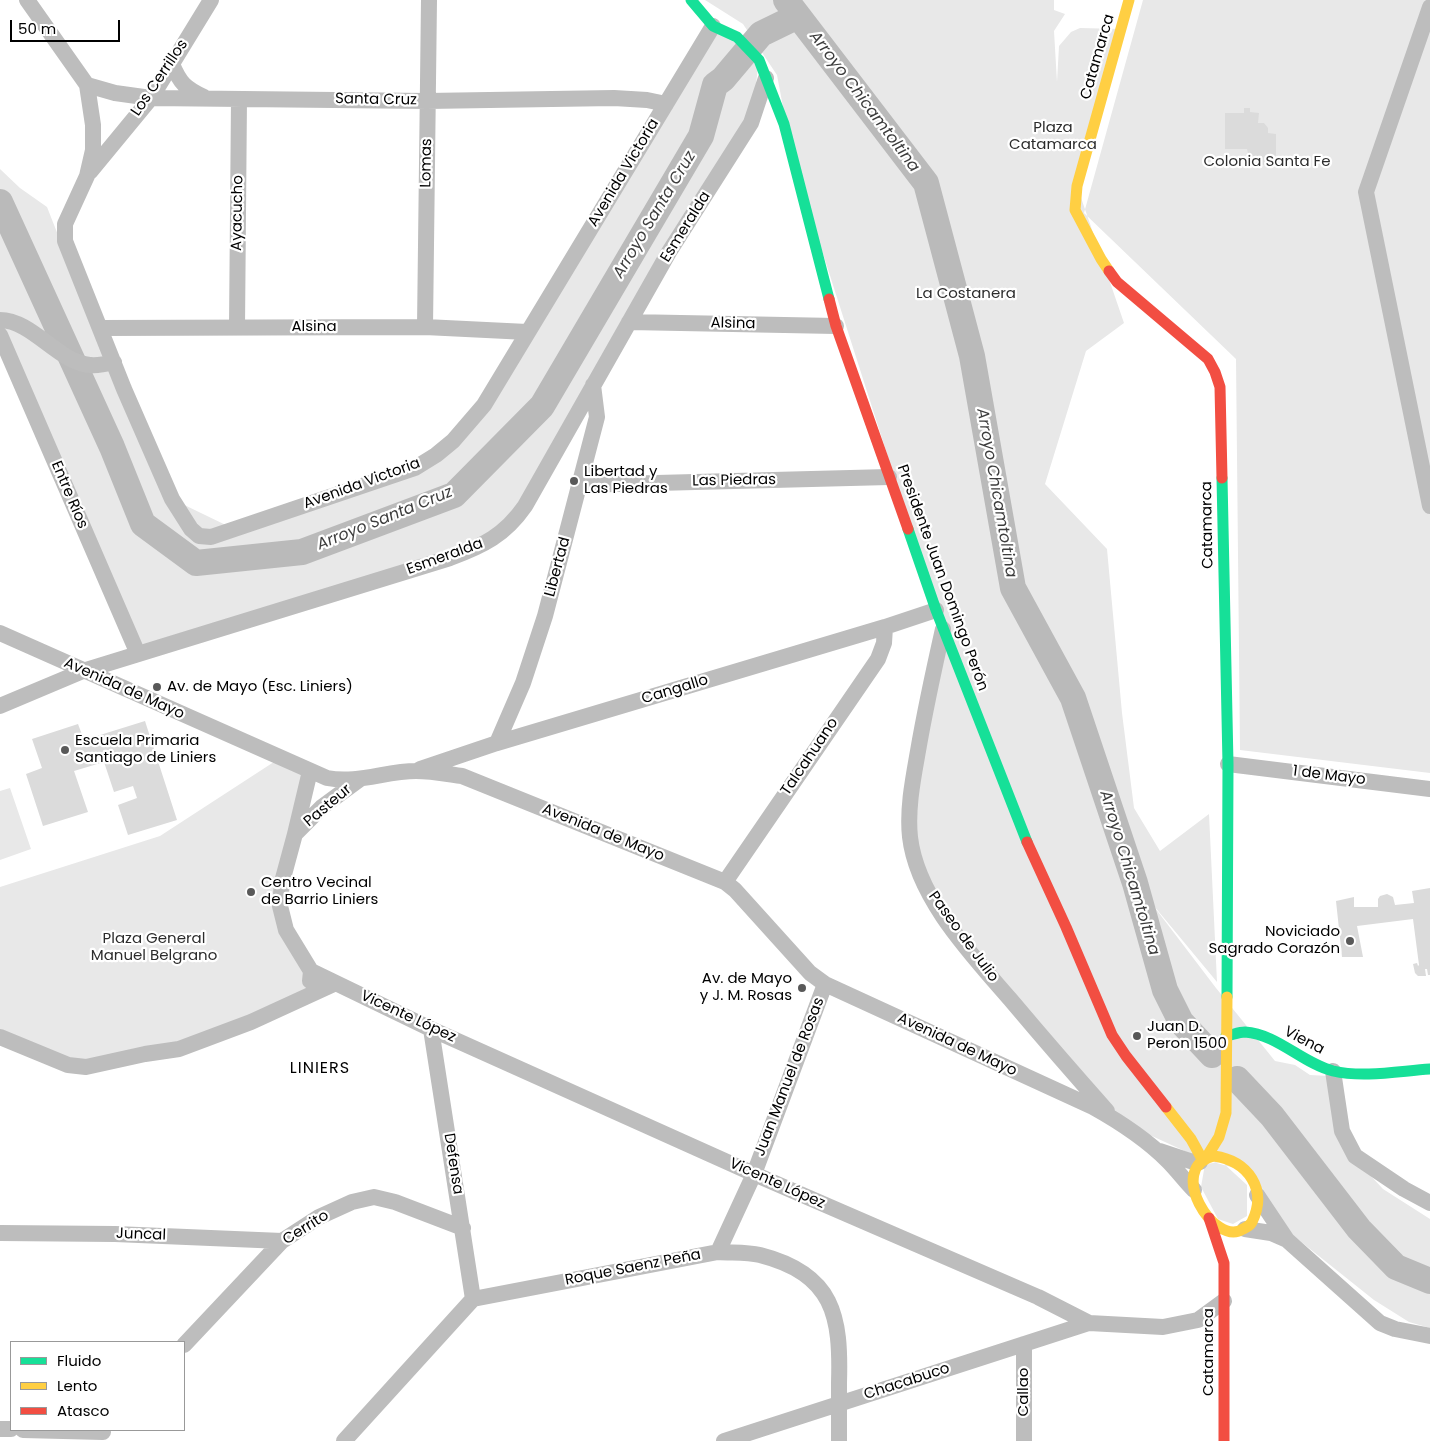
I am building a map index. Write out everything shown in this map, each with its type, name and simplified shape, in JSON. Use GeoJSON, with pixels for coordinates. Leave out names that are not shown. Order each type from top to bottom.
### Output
{"type":"FeatureCollection","features":[{"type":"Feature","properties":{"kind":"street"},"geometry":{"type":"LineString","coordinates":[[27,0],[87,85],[93,125],[93,150],[86,176]]}},
{"type":"Feature","properties":{"kind":"street","name":"Los Cerrillos"},"geometry":{"type":"LineString","coordinates":[[86,176],[151,98],[211,0]]}},
{"type":"Feature","properties":{"kind":"street","name":"Lomas"},"geometry":{"type":"LineString","coordinates":[[425,327],[429,0]]}},
{"type":"Feature","properties":{"kind":"street","name":"Presidente Juan Domingo Perón"},"geometry":{"type":"LineString","coordinates":[[691,0],[714,26],[737,37],[758,60],[766,78],[784,124],[836,326],[943,629],[1025,838],[1066,927],[1112,1035],[1126,1056],[1191,1139],[1203,1160]]}},
{"type":"Feature","properties":{"kind":"street","name":"Catamarca"},"geometry":{"type":"LineString","coordinates":[[1129,0],[1077,186],[1075,210],[1101,259],[1117,282],[1208,359],[1220,387],[1228,764],[1226,1112],[1220,1137],[1203,1160]]}},
{"type":"Feature","properties":{"kind":"street"},"geometry":{"type":"LineString","coordinates":[[1430,8],[1366,192],[1430,506]]}},
{"type":"Feature","properties":{"kind":"street","name":"Avenida Victoria"},"geometry":{"type":"LineString","coordinates":[[86,176],[65,224],[66,241],[100,328],[172,499],[191,529],[199,536],[211,537],[415,468],[436,455],[453,441],[484,405],[714,26]]}},
{"type":"Feature","properties":{"kind":"street"},"geometry":{"type":"LineString","coordinates":[[172,64],[182,84],[188,90],[206,98]]}},
{"type":"Feature","properties":{"kind":"street","name":"Esmeralda"},"geometry":{"type":"LineString","coordinates":[[0,706],[83,671],[476,548],[503,532],[526,506],[669,252],[751,123],[766,78]]}},
{"type":"Feature","properties":{"kind":"street","name":"Santa Cruz"},"geometry":{"type":"LineString","coordinates":[[87,85],[115,93],[151,98],[427,101],[614,98],[647,100],[666,104]]}},
{"type":"Feature","properties":{"kind":"street","name":"Ayacucho"},"geometry":{"type":"LineString","coordinates":[[237,327],[239,99]]}},
{"type":"Feature","properties":{"kind":"street"},"geometry":{"type":"LineString","coordinates":[[0,320],[6,320],[29,331],[66,357],[89,365],[114,362]]}},
{"type":"Feature","properties":{"kind":"street","name":"Alsina"},"geometry":{"type":"LineString","coordinates":[[630,322],[836,326]]}},
{"type":"Feature","properties":{"kind":"street","name":"Alsina"},"geometry":{"type":"LineString","coordinates":[[100,328],[425,327],[527,332]]}},
{"type":"Feature","properties":{"kind":"street","name":"Entre Ríos"},"geometry":{"type":"LineString","coordinates":[[0,335],[138,654]]}},
{"type":"Feature","properties":{"kind":"street","name":"Libertad"},"geometry":{"type":"LineString","coordinates":[[497,743],[523,683],[540,633],[580,485],[597,417],[593,385]]}},
{"type":"Feature","properties":{"kind":"street","name":"Las Piedras"},"geometry":{"type":"LineString","coordinates":[[580,485],[889,477]]}},
{"type":"Feature","properties":{"kind":"street","name":"Cangallo"},"geometry":{"type":"LineString","coordinates":[[414,771],[497,743],[936,610]]}},
{"type":"Feature","properties":{"kind":"street","name":"Talcahuano"},"geometry":{"type":"LineString","coordinates":[[724,882],[878,659],[884,643],[885,627]]}},
{"type":"Feature","properties":{"kind":"street","name":"Paseo de Julio"},"geometry":{"type":"LineString","coordinates":[[943,629],[912,782],[910,837],[915,862],[925,886],[942,914],[964,944],[1053,1050],[1115,1119]]}},
{"type":"Feature","properties":{"kind":"street","name":"Avenida de Mayo"},"geometry":{"type":"LineString","coordinates":[[0,633],[310,771],[335,780],[361,779],[414,771],[444,773],[470,779],[724,882],[735,890],[810,973],[825,984],[1094,1107],[1115,1119],[1156,1150],[1194,1190]]}},
{"type":"Feature","properties":{"kind":"street","name":"1 de Mayo"},"geometry":{"type":"LineString","coordinates":[[1228,764],[1430,789]]}},
{"type":"Feature","properties":{"kind":"street","name":"Pasteur"},"geometry":{"type":"LineString","coordinates":[[310,771],[282,882],[280,906],[286,930],[311,971]]}},
{"type":"Feature","properties":{"kind":"street","name":"Pasteur"},"geometry":{"type":"LineString","coordinates":[[295,834],[322,808],[361,779]]}},
{"type":"Feature","properties":{"kind":"street"},"geometry":{"type":"LineString","coordinates":[[309,997],[311,971]]}},
{"type":"Feature","properties":{"kind":"street","name":"Vicente López"},"geometry":{"type":"LineString","coordinates":[[311,971],[432,1029],[754,1174],[1038,1296],[1089,1323],[1163,1327],[1198,1320],[1224,1301]]}},
{"type":"Feature","properties":{"kind":"street"},"geometry":{"type":"LineString","coordinates":[[0,1037],[68,1065],[86,1067],[145,1054],[180,1049],[251,1022],[336,983]]}},
{"type":"Feature","properties":{"kind":"street","name":"Juan Manuel de Rosas"},"geometry":{"type":"LineString","coordinates":[[718,1252],[754,1174],[825,984]]}},
{"type":"Feature","properties":{"kind":"street","name":"Defensa"},"geometry":{"type":"LineString","coordinates":[[432,1029],[473,1299]]}},
{"type":"Feature","properties":{"kind":"street","name":"Viena"},"geometry":{"type":"LineString","coordinates":[[1226,1036],[1242,1032],[1252,1033],[1266,1038],[1313,1065],[1351,1074],[1430,1069]]}},
{"type":"Feature","properties":{"kind":"street"},"geometry":{"type":"LineString","coordinates":[[1333,1071],[1342,1131],[1355,1156],[1404,1189],[1430,1203]]}},
{"type":"Feature","properties":{"kind":"street","name":"Catamarca"},"geometry":{"type":"LineString","coordinates":[[1226,1112],[1230,1137]]}},
{"type":"Feature","properties":{"kind":"street","name":"Avenida de Mayo"},"geometry":{"type":"LineString","coordinates":[[1156,1150],[1190,1161],[1203,1160]]}},
{"type":"Feature","properties":{"kind":"street"},"geometry":{"type":"LineString","coordinates":[[1235,1151],[1245,1166],[1254,1183],[1257,1203],[1251,1223],[1244,1229],[1231,1233],[1221,1230],[1208,1218],[1194,1190],[1193,1175],[1195,1168],[1203,1160],[1214,1156],[1226,1157],[1245,1166]]}},
{"type":"Feature","properties":{"kind":"street"},"geometry":{"type":"LineString","coordinates":[[1257,1195],[1288,1240],[1380,1323],[1395,1329],[1430,1336]]}},
{"type":"Feature","properties":{"kind":"street","name":"Cerrito"},"geometry":{"type":"LineString","coordinates":[[185,1344],[282,1241],[319,1217],[352,1202],[374,1197],[395,1202],[462,1228]]}},
{"type":"Feature","properties":{"kind":"street","name":"Catamarca"},"geometry":{"type":"LineString","coordinates":[[1208,1218],[1224,1263],[1224,1441]]}},
{"type":"Feature","properties":{"kind":"street"},"geometry":{"type":"LineString","coordinates":[[1244,1229],[1271,1233],[1288,1240]]}},
{"type":"Feature","properties":{"kind":"street","name":"Catamarca"},"geometry":{"type":"LineString","coordinates":[[1224,1263],[1244,1229]]}},
{"type":"Feature","properties":{"kind":"street","name":"Juncal"},"geometry":{"type":"LineString","coordinates":[[0,1233],[115,1234],[282,1241]]}},
{"type":"Feature","properties":{"kind":"street","name":"Roque Saenz Peña"},"geometry":{"type":"LineString","coordinates":[[473,1299],[718,1252],[759,1255],[801,1270],[816,1284],[828,1300],[836,1320],[840,1348],[839,1441]]}},
{"type":"Feature","properties":{"kind":"street"},"geometry":{"type":"LineString","coordinates":[[344,1441],[473,1299]]}},
{"type":"Feature","properties":{"kind":"street","name":"Chacabuco"},"geometry":{"type":"LineString","coordinates":[[724,1441],[1089,1323]]}},
{"type":"Feature","properties":{"kind":"street","name":"Callao"},"geometry":{"type":"LineString","coordinates":[[1024,1344],[1024,1441]]}},
{"type":"Feature","properties":{"kind":"street"},"geometry":{"type":"LineString","coordinates":[[42,1431],[101,1434]]}},
{"type":"Feature","properties":{"kind":"green space","name":"La Costanera"},"geometry":{"type":"Polygon","coordinates":[[[705,0],[1054,0],[1054,10],[1065,14],[1054,31],[1057,82],[1059,46],[1071,32],[1080,28],[1121,29],[1077,186],[1124,323],[1086,351],[1045,484],[1107,549],[1122,713],[1134,808],[1160,851],[1209,814],[1217,982],[1149,900],[1275,1061],[1295,1065],[1310,1075],[1329,1076],[1343,1146],[1383,1189],[1430,1219],[1430,1328],[1409,1322],[1374,1300],[1290,1233],[1249,1172],[1202,1159],[1115,1119],[931,895],[910,837],[943,629],[793,160],[777,75],[743,24],[705,0]]]}},
{"type":"Feature","properties":{"kind":"green space","name":"Colonia Santa Fe"},"geometry":{"type":"Polygon","coordinates":[[[1143,0],[1430,0],[1430,773],[1240,750],[1236,359],[1084,213],[1143,0]]]}},
{"type":"Feature","properties":{"kind":"green space"},"geometry":{"type":"Polygon","coordinates":[[[713,26],[759,60],[751,123],[503,532],[138,654],[0,335],[0,169],[20,188],[47,207],[95,329],[172,499],[234,529],[415,468],[453,441],[713,26]]]}},
{"type":"Feature","properties":{"kind":"green space","name":"Plaza General Manuel Belgrano"},"geometry":{"type":"Polygon","coordinates":[[[280,758],[310,771],[280,906],[311,971],[309,997],[251,1022],[86,1067],[0,1034],[0,887],[160,836],[280,758]]]}},
{"type":"Feature","properties":{"kind":"green space"},"geometry":{"type":"Polygon","coordinates":[[[10,788],[31,849],[0,860],[0,791],[10,788]]]}},
{"type":"Feature","properties":{"kind":"green space"},"geometry":{"type":"Polygon","coordinates":[[[1222,1162],[1247,1185],[1247,1216],[1233,1224],[1218,1219],[1201,1187],[1205,1164],[1222,1162]]]}},
{"type":"Feature","properties":{"kind":"building"},"geometry":{"type":"Polygon","coordinates":[[[1244,108],[1250,108],[1250,112],[1259,113],[1258,123],[1264,123],[1268,128],[1268,133],[1276,134],[1276,155],[1274,159],[1268,159],[1268,164],[1257,164],[1253,157],[1249,157],[1247,149],[1225,149],[1225,113],[1244,113],[1244,108]]]}},
{"type":"Feature","properties":{"kind":"building"},"geometry":{"type":"Polygon","coordinates":[[[145,721],[177,820],[128,835],[118,805],[137,798],[133,786],[114,792],[104,762],[74,771],[88,812],[43,826],[26,774],[42,768],[32,739],[78,724],[84,740],[145,721]]]}},
{"type":"Feature","properties":{"kind":"building","name":"Noviciado Sagrado Corazón"},"geometry":{"type":"Polygon","coordinates":[[[1430,888],[1430,975],[1428,975],[1427,969],[1425,969],[1426,976],[1418,976],[1415,973],[1413,964],[1417,963],[1419,965],[1413,919],[1357,926],[1363,957],[1342,957],[1336,901],[1354,897],[1354,907],[1378,907],[1380,896],[1387,894],[1393,897],[1395,905],[1414,903],[1412,891],[1430,888]]]}},
{"type":"Feature","properties":{"kind":"waterway","name":"Arroyo Chicamtoltina"},"geometry":{"type":"LineString","coordinates":[[786,0],[926,183],[972,356],[1013,588],[1073,698],[1135,883],[1165,990],[1181,1022],[1212,1055]]}},
{"type":"Feature","properties":{"kind":"waterway","name":"Arroyo Santa Cruz"},"geometry":{"type":"LineString","coordinates":[[0,202],[112,447],[143,524],[196,563],[302,552],[454,495],[542,406],[701,136],[715,85],[723,79],[761,34],[798,16]]}},
{"type":"Feature","properties":{"kind":"waterway","name":"Arroyo Chicamtoltina"},"geometry":{"type":"LineString","coordinates":[[1237,1079],[1272,1116],[1359,1229],[1396,1267],[1430,1281]]}},
{"type":"Feature","properties":{"kind":"traffic: fast"},"geometry":{"type":"LineString","coordinates":[[691,0],[713,26],[737,37],[759,60],[784,124],[829,299]]}},
{"type":"Feature","properties":{"kind":"traffic: fast"},"geometry":{"type":"LineString","coordinates":[[1222,478],[1228,764],[1227,997]]}},
{"type":"Feature","properties":{"kind":"traffic: fast"},"geometry":{"type":"LineString","coordinates":[[908,529],[936,610],[1027,842]]}},
{"type":"Feature","properties":{"kind":"traffic: fast"},"geometry":{"type":"LineString","coordinates":[[1226,1036],[1243,1032],[1257,1034],[1279,1043],[1322,1067],[1345,1073],[1369,1074],[1430,1069]]}},
{"type":"Feature","properties":{"kind":"traffic: slow"},"geometry":{"type":"LineString","coordinates":[[1109,271],[1075,210],[1077,186],[1129,0]]}},
{"type":"Feature","properties":{"kind":"traffic: slow"},"geometry":{"type":"LineString","coordinates":[[1206,1158],[1219,1137],[1226,1113],[1227,997]]}},
{"type":"Feature","properties":{"kind":"traffic: slow"},"geometry":{"type":"LineString","coordinates":[[1166,1107],[1191,1139],[1202,1159]]}},
{"type":"Feature","properties":{"kind":"traffic: slow"},"geometry":{"type":"LineString","coordinates":[[1214,1156],[1226,1159],[1245,1170],[1252,1178],[1256,1188],[1258,1198],[1256,1210],[1251,1223],[1243,1229],[1231,1232],[1219,1227],[1208,1217],[1199,1204],[1194,1189],[1194,1175],[1200,1163],[1214,1156]]}},
{"type":"Feature","properties":{"kind":"traffic: jam"},"geometry":{"type":"LineString","coordinates":[[1109,271],[1117,282],[1208,359],[1220,387],[1222,478]]}},
{"type":"Feature","properties":{"kind":"traffic: jam"},"geometry":{"type":"LineString","coordinates":[[829,299],[836,326],[908,529]]}},
{"type":"Feature","properties":{"kind":"traffic: jam"},"geometry":{"type":"LineString","coordinates":[[1027,842],[1112,1035],[1166,1107]]}},
{"type":"Feature","properties":{"kind":"traffic: jam"},"geometry":{"type":"LineString","coordinates":[[1209,1218],[1224,1263],[1224,1441]]}},
{"type":"Feature","properties":{"kind":"place","name":"Libertad y Las Piedras"},"geometry":{"type":"Point","coordinates":[574,481]}},
{"type":"Feature","properties":{"kind":"place","name":"Av. de Mayo (Esc. Liniers)"},"geometry":{"type":"Point","coordinates":[157,687]}},
{"type":"Feature","properties":{"kind":"place","name":"Escuela Primaria Santiago de Liniers"},"geometry":{"type":"Point","coordinates":[65,750]}},
{"type":"Feature","properties":{"kind":"place","name":"Centro Vecinal de Barrio Liniers"},"geometry":{"type":"Point","coordinates":[251,892]}},
{"type":"Feature","properties":{"kind":"place","name":"Noviciado Sagrado Corazón"},"geometry":{"type":"Point","coordinates":[1350,941]}},
{"type":"Feature","properties":{"kind":"place","name":"Av. de Mayo y J. M. Rosas"},"geometry":{"type":"Point","coordinates":[802,988]}},
{"type":"Feature","properties":{"kind":"place","name":"Juan D. Peron 1500"},"geometry":{"type":"Point","coordinates":[1137,1036]}},
{"type":"Feature","properties":{"kind":"district","name":"LINIERS"},"geometry":{"type":"Point","coordinates":[320,1069]}},
{"type":"Feature","properties":{"kind":"park label","name":"Plaza Catamarca"},"geometry":{"type":"Point","coordinates":[1053,136]}}]}
